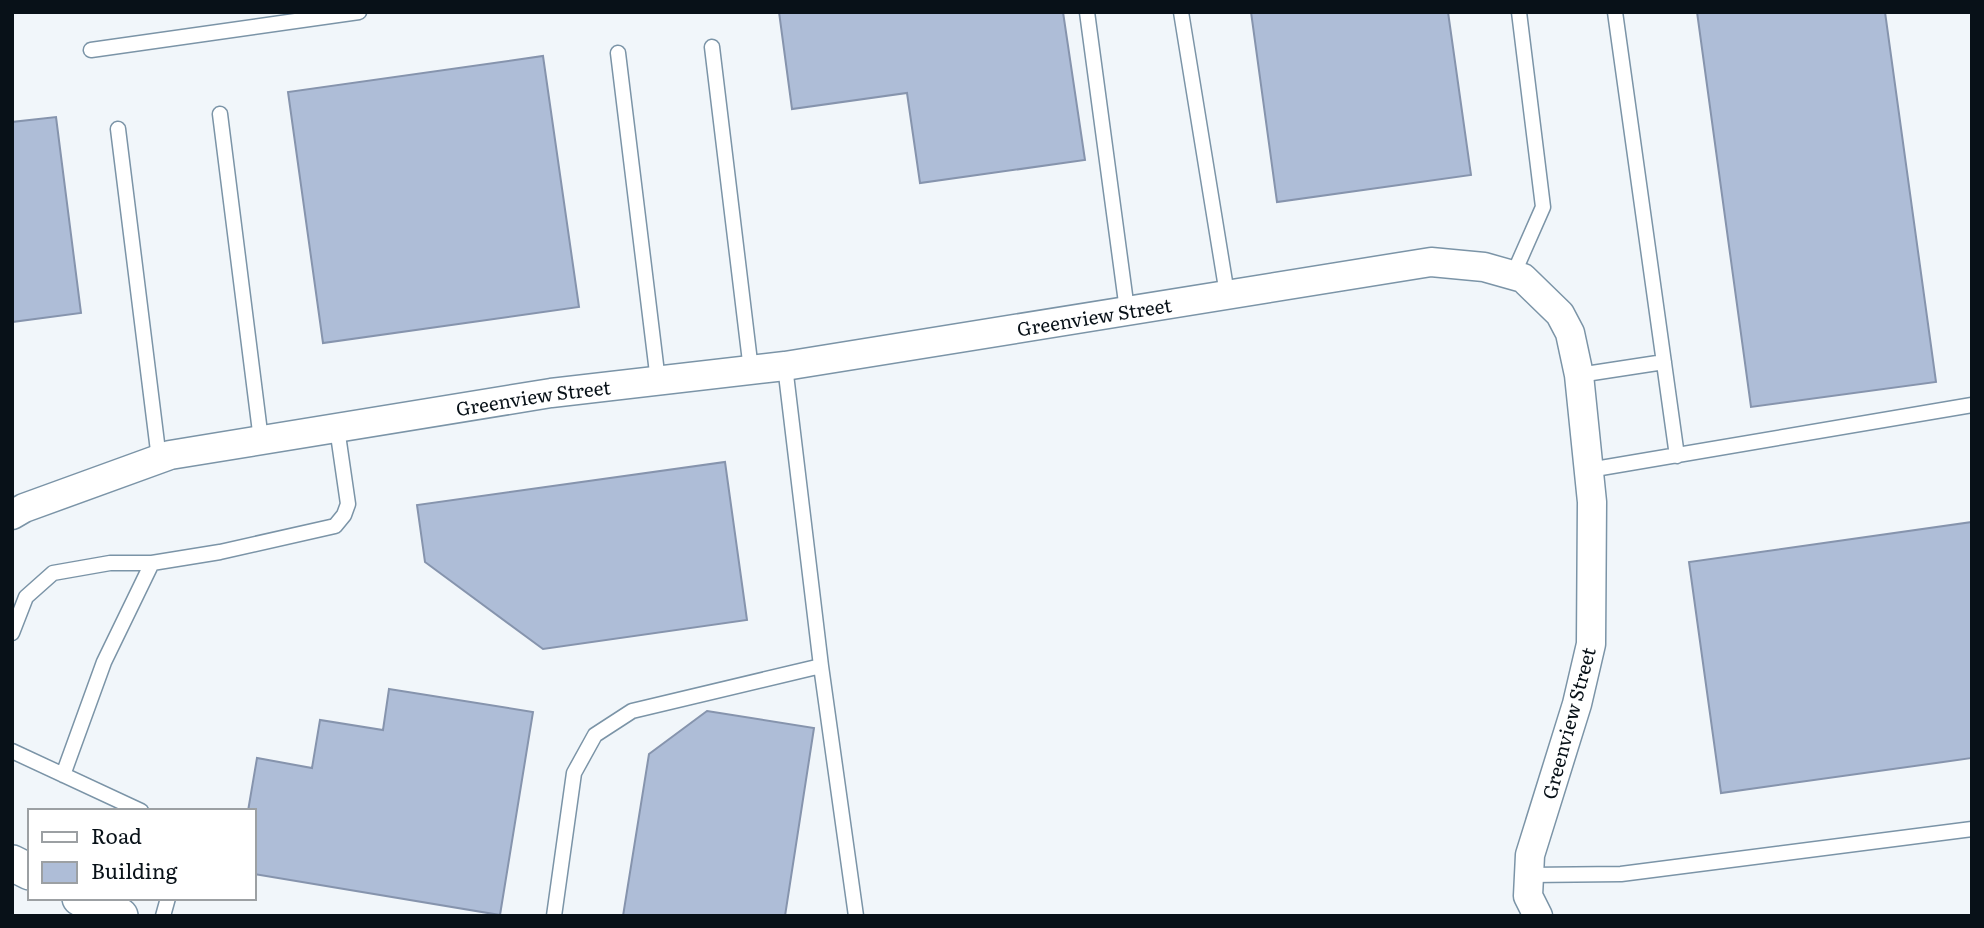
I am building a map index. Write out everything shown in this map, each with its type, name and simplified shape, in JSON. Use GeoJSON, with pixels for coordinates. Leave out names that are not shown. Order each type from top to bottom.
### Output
{"type":"FeatureCollection","features":[{"type":"Feature","properties":{"kind":"street","name":"Greenview Street"},"geometry":{"type":"LineString","coordinates":[[12,515],[170,455],[551,393],[785,366],[1431,262],[1484,267],[1523,278],[1560,314],[1570,333],[1580,374],[1592,502],[1591,644],[1577,704],[1530,855],[1528,896],[1538,916]]}},
{"type":"Feature","properties":{"kind":"street"},"geometry":{"type":"LineString","coordinates":[[12,863],[28,871]]}},
{"type":"Feature","properties":{"kind":"street"},"geometry":{"type":"LineString","coordinates":[[84,900],[120,916]]}},
{"type":"Feature","properties":{"kind":"lane"},"geometry":{"type":"LineString","coordinates":[[90,51],[359,12]]}},
{"type":"Feature","properties":{"kind":"lane"},"geometry":{"type":"LineString","coordinates":[[1087,12],[1127,310]]}},
{"type":"Feature","properties":{"kind":"lane"},"geometry":{"type":"LineString","coordinates":[[1181,12],[1227,294]]}},
{"type":"Feature","properties":{"kind":"lane"},"geometry":{"type":"LineString","coordinates":[[1513,275],[1544,207],[1519,12]]}},
{"type":"Feature","properties":{"kind":"lane"},"geometry":{"type":"LineString","coordinates":[[1615,12],[1677,456]]}},
{"type":"Feature","properties":{"kind":"lane"},"geometry":{"type":"LineString","coordinates":[[712,47],[751,370]]}},
{"type":"Feature","properties":{"kind":"lane"},"geometry":{"type":"LineString","coordinates":[[618,52],[658,381]]}},
{"type":"Feature","properties":{"kind":"lane"},"geometry":{"type":"LineString","coordinates":[[219,114],[261,440]]}},
{"type":"Feature","properties":{"kind":"lane"},"geometry":{"type":"LineString","coordinates":[[118,129],[159,459]]}},
{"type":"Feature","properties":{"kind":"lane"},"geometry":{"type":"LineString","coordinates":[[1580,374],[1664,362]]}},
{"type":"Feature","properties":{"kind":"lane"},"geometry":{"type":"LineString","coordinates":[[785,366],[821,666],[856,916]]}},
{"type":"Feature","properties":{"kind":"lane"},"geometry":{"type":"LineString","coordinates":[[1589,470],[1972,405]]}},
{"type":"Feature","properties":{"kind":"lane"},"geometry":{"type":"LineString","coordinates":[[12,633],[26,597],[53,573],[110,563],[152,563],[220,552],[335,526],[344,515],[348,504],[337,428]]}},
{"type":"Feature","properties":{"kind":"lane"},"geometry":{"type":"LineString","coordinates":[[63,775],[104,662],[152,563]]}},
{"type":"Feature","properties":{"kind":"lane"},"geometry":{"type":"LineString","coordinates":[[554,916],[573,774],[594,735],[632,711],[821,666]]}},
{"type":"Feature","properties":{"kind":"lane"},"geometry":{"type":"LineString","coordinates":[[12,751],[137,809]]}},
{"type":"Feature","properties":{"kind":"lane"},"geometry":{"type":"LineString","coordinates":[[1529,874],[1621,874],[1972,829]]}},
{"type":"Feature","properties":{"kind":"building"},"geometry":{"type":"Polygon","coordinates":[[[779,12],[1063,12],[1085,160],[920,183],[907,93],[792,109],[779,12]]]}},
{"type":"Feature","properties":{"kind":"building"},"geometry":{"type":"Polygon","coordinates":[[[1251,12],[1448,12],[1471,175],[1277,202],[1251,12]]]}},
{"type":"Feature","properties":{"kind":"building"},"geometry":{"type":"Polygon","coordinates":[[[1697,12],[1885,12],[1936,382],[1751,407],[1697,12]]]}},
{"type":"Feature","properties":{"kind":"building"},"geometry":{"type":"Polygon","coordinates":[[[543,56],[579,307],[323,343],[288,92],[543,56]]]}},
{"type":"Feature","properties":{"kind":"building"},"geometry":{"type":"Polygon","coordinates":[[[56,117],[81,313],[12,322],[12,122],[56,117]]]}},
{"type":"Feature","properties":{"kind":"building"},"geometry":{"type":"Polygon","coordinates":[[[725,462],[747,620],[543,649],[425,562],[417,505],[725,462]]]}},
{"type":"Feature","properties":{"kind":"building"},"geometry":{"type":"Polygon","coordinates":[[[1972,522],[1972,758],[1721,793],[1689,562],[1972,522]]]}},
{"type":"Feature","properties":{"kind":"building"},"geometry":{"type":"Polygon","coordinates":[[[389,689],[533,712],[500,915],[256,874],[256,809],[248,809],[257,758],[312,768],[320,720],[383,730],[389,689]]]}},
{"type":"Feature","properties":{"kind":"building"},"geometry":{"type":"Polygon","coordinates":[[[707,711],[814,728],[785,916],[623,916],[649,754],[707,711]]]}}]}
